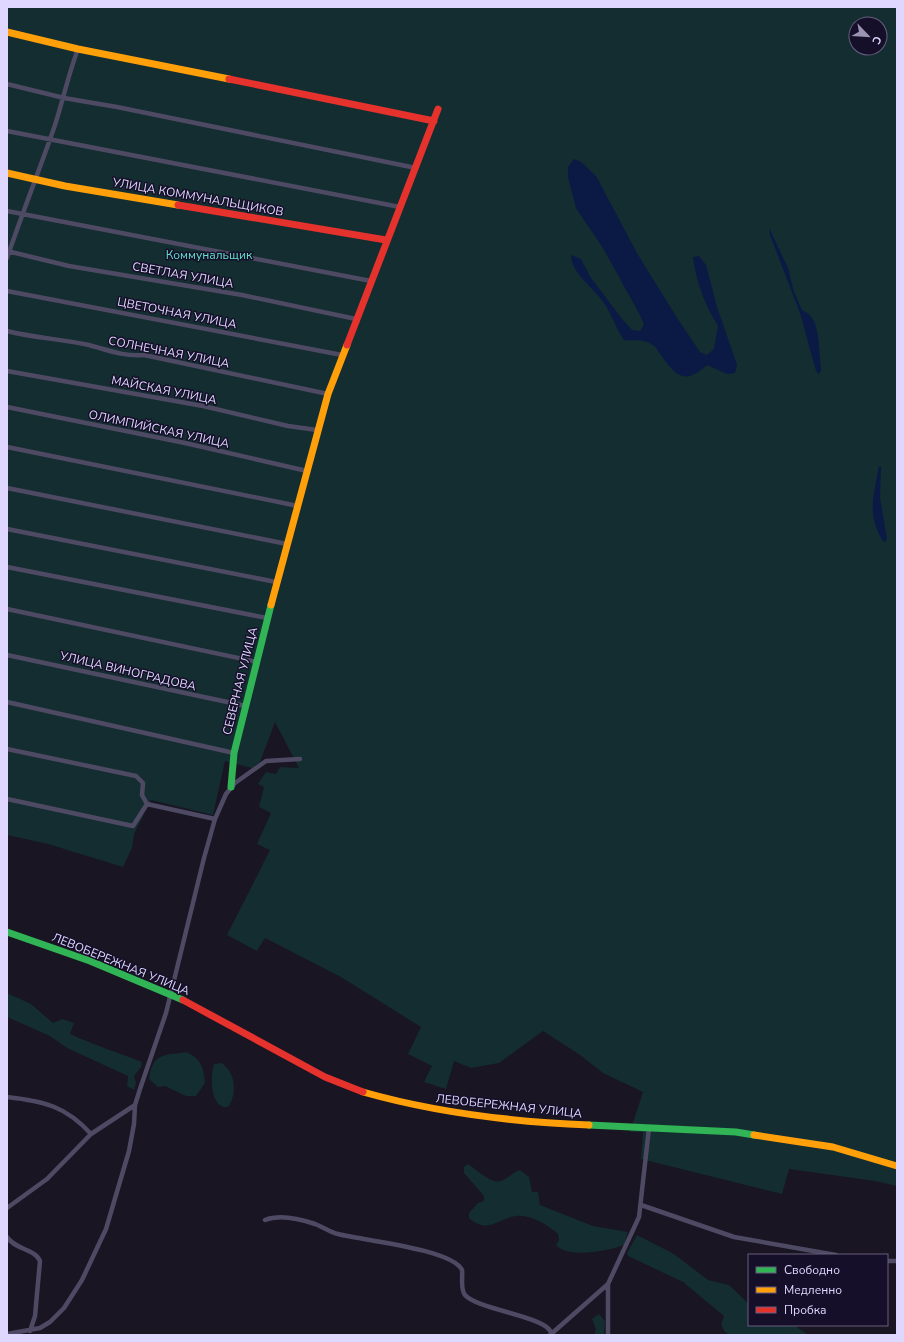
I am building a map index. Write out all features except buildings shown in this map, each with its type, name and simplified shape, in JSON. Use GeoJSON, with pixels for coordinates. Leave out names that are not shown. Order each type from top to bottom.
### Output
{"type":"FeatureCollection","features":[{"type":"Feature","properties":{"kind":"street"},"geometry":{"type":"LineString","coordinates":[[7,32],[78,49],[434,122]]}},
{"type":"Feature","properties":{"kind":"street"},"geometry":{"type":"LineString","coordinates":[[7,258],[64,98],[67,76],[78,49]]}},
{"type":"Feature","properties":{"kind":"street"},"geometry":{"type":"LineString","coordinates":[[7,84],[64,98],[416,168]]}},
{"type":"Feature","properties":{"kind":"street","name":"СЕВЕРНАЯ УЛИЦА"},"geometry":{"type":"LineString","coordinates":[[231,787],[234,753],[276,582],[298,506],[317,430],[342,355],[438,109]]}},
{"type":"Feature","properties":{"kind":"street"},"geometry":{"type":"LineString","coordinates":[[7,131],[400,208]]}},
{"type":"Feature","properties":{"kind":"street","name":"УЛИЦА КОММУНАЛЬЩИКОВ"},"geometry":{"type":"LineString","coordinates":[[7,173],[36,180],[386,240]]}},
{"type":"Feature","properties":{"kind":"street"},"geometry":{"type":"LineString","coordinates":[[7,211],[371,281]]}},
{"type":"Feature","properties":{"kind":"street","name":"СВЕТЛАЯ УЛИЦА"},"geometry":{"type":"LineString","coordinates":[[8,252],[69,266],[242,295],[356,319]]}},
{"type":"Feature","properties":{"kind":"street","name":"ЦВЕТОЧНАЯ УЛИЦА"},"geometry":{"type":"LineString","coordinates":[[7,291],[342,355]]}},
{"type":"Feature","properties":{"kind":"street","name":"СОЛНЕЧНАЯ УЛИЦА"},"geometry":{"type":"LineString","coordinates":[[7,331],[90,346],[111,352],[134,356],[144,355],[328,394]]}},
{"type":"Feature","properties":{"kind":"street","name":"МАЙСКАЯ УЛИЦА"},"geometry":{"type":"LineString","coordinates":[[7,371],[203,406],[288,426],[317,430]]}},
{"type":"Feature","properties":{"kind":"street","name":"ОЛИМПИЙСКАЯ УЛИЦА"},"geometry":{"type":"LineString","coordinates":[[7,407],[185,443],[307,471]]}},
{"type":"Feature","properties":{"kind":"street"},"geometry":{"type":"LineString","coordinates":[[7,447],[298,506]]}},
{"type":"Feature","properties":{"kind":"street"},"geometry":{"type":"LineString","coordinates":[[7,488],[287,544]]}},
{"type":"Feature","properties":{"kind":"street"},"geometry":{"type":"LineString","coordinates":[[7,529],[276,582]]}},
{"type":"Feature","properties":{"kind":"street"},"geometry":{"type":"LineString","coordinates":[[7,568],[267,618]]}},
{"type":"Feature","properties":{"kind":"street"},"geometry":{"type":"LineString","coordinates":[[7,608],[257,662]]}},
{"type":"Feature","properties":{"kind":"street","name":"УЛИЦА ВИНОГРАДОВА"},"geometry":{"type":"LineString","coordinates":[[7,655],[246,706]]}},
{"type":"Feature","properties":{"kind":"street"},"geometry":{"type":"LineString","coordinates":[[7,702],[234,753]]}},
{"type":"Feature","properties":{"kind":"street"},"geometry":{"type":"LineString","coordinates":[[7,749],[136,776],[142,783],[142,795],[147,804],[215,819]]}},
{"type":"Feature","properties":{"kind":"street"},"geometry":{"type":"LineString","coordinates":[[7,1334],[30,1331],[50,1322],[64,1308],[94,1256],[106,1229],[129,1151],[134,1124],[135,1105],[172,994],[178,960],[215,819],[226,794],[231,787],[266,761],[300,759]]}},
{"type":"Feature","properties":{"kind":"street"},"geometry":{"type":"LineString","coordinates":[[7,799],[133,826],[147,804]]}},
{"type":"Feature","properties":{"kind":"street","name":"ЛЕВОБЕРЕЖНАЯ УЛИЦА"},"geometry":{"type":"LineString","coordinates":[[7,932],[90,961],[172,994],[267,1044],[325,1077],[355,1090],[450,1112],[492,1118],[567,1124],[736,1132],[833,1147],[897,1166]]}},
{"type":"Feature","properties":{"kind":"street"},"geometry":{"type":"LineString","coordinates":[[7,1097],[32,1100],[65,1111],[80,1121],[91,1134]]}},
{"type":"Feature","properties":{"kind":"street"},"geometry":{"type":"LineString","coordinates":[[7,1208],[47,1179],[91,1134],[135,1105]]}},
{"type":"Feature","properties":{"kind":"street"},"geometry":{"type":"LineString","coordinates":[[550,1335],[608,1284],[634,1231],[641,1205],[649,1128]]}},
{"type":"Feature","properties":{"kind":"street"},"geometry":{"type":"LineString","coordinates":[[641,1205],[734,1237],[830,1254]]}},
{"type":"Feature","properties":{"kind":"street"},"geometry":{"type":"LineString","coordinates":[[265,1220],[278,1216],[311,1223],[337,1234],[366,1238],[451,1260],[462,1270],[463,1288],[467,1296],[484,1305],[527,1317],[547,1326],[550,1330],[550,1335]]}},
{"type":"Feature","properties":{"kind":"street"},"geometry":{"type":"LineString","coordinates":[[7,1237],[14,1244],[34,1254],[40,1262],[34,1316],[30,1331]]}},
{"type":"Feature","properties":{"kind":"street"},"geometry":{"type":"LineString","coordinates":[[608,1284],[608,1335]]}},
{"type":"Feature","properties":{"kind":"green space","name":"Коммунальщик"},"geometry":{"type":"Polygon","coordinates":[[[7,7],[897,7],[897,1186],[875,1181],[789,1169],[782,1194],[641,1159],[643,1132],[630,1132],[643,1092],[603,1073],[580,1055],[543,1031],[499,1063],[471,1068],[454,1061],[446,1089],[424,1082],[432,1066],[408,1054],[421,1027],[341,977],[265,938],[257,951],[227,935],[270,850],[257,844],[271,813],[259,807],[264,787],[258,784],[266,772],[276,774],[280,767],[299,768],[275,722],[260,762],[252,768],[225,761],[213,815],[151,800],[134,834],[132,848],[123,867],[48,844],[7,835],[7,7]]]}},
{"type":"Feature","properties":{"kind":"green space"},"geometry":{"type":"Polygon","coordinates":[[[7,993],[31,1004],[53,1023],[62,1019],[74,1023],[70,1034],[142,1062],[141,1067],[134,1076],[136,1083],[134,1090],[127,1086],[128,1076],[67,1048],[50,1036],[7,1017],[7,993]]]}},
{"type":"Feature","properties":{"kind":"green space"},"geometry":{"type":"Polygon","coordinates":[[[186,1052],[199,1061],[203,1072],[205,1083],[196,1096],[186,1096],[165,1086],[158,1087],[149,1079],[153,1064],[160,1057],[186,1052]]]}},
{"type":"Feature","properties":{"kind":"green space"},"geometry":{"type":"Polygon","coordinates":[[[221,1063],[226,1066],[234,1083],[233,1096],[228,1107],[222,1106],[218,1103],[213,1091],[212,1076],[214,1064],[221,1063]]]}},
{"type":"Feature","properties":{"kind":"green space"},"geometry":{"type":"Polygon","coordinates":[[[468,1164],[489,1179],[497,1181],[504,1180],[520,1170],[529,1177],[532,1192],[538,1192],[540,1205],[593,1226],[628,1232],[624,1245],[608,1250],[579,1253],[570,1252],[556,1245],[559,1240],[558,1234],[533,1218],[516,1216],[488,1225],[476,1223],[469,1218],[469,1213],[478,1203],[484,1201],[484,1196],[464,1173],[464,1167],[468,1164]]]}},
{"type":"Feature","properties":{"kind":"green space"},"geometry":{"type":"Polygon","coordinates":[[[637,1235],[674,1254],[708,1280],[729,1285],[748,1303],[748,1326],[795,1326],[808,1335],[730,1335],[725,1332],[721,1325],[724,1316],[683,1282],[628,1256],[627,1253],[637,1235]]]}},
{"type":"Feature","properties":{"kind":"green space"},"geometry":{"type":"Polygon","coordinates":[[[599,1314],[605,1321],[604,1335],[594,1335],[596,1329],[592,1319],[599,1314]]]}},
{"type":"Feature","properties":{"kind":"water"},"geometry":{"type":"Polygon","coordinates":[[[574,159],[581,162],[596,176],[638,255],[700,352],[707,355],[714,349],[718,326],[702,293],[696,275],[693,257],[699,256],[706,265],[717,307],[737,365],[735,373],[727,374],[707,365],[694,374],[683,376],[678,374],[668,365],[656,348],[650,343],[646,341],[624,340],[602,300],[575,269],[572,262],[571,255],[581,259],[591,278],[622,319],[632,330],[640,331],[644,325],[640,315],[603,248],[576,208],[568,177],[568,167],[574,159]]]}},
{"type":"Feature","properties":{"kind":"water"},"geometry":{"type":"Polygon","coordinates":[[[769,228],[788,268],[794,292],[802,310],[810,315],[815,323],[818,336],[821,370],[819,374],[816,371],[800,313],[770,235],[769,228]]]}},
{"type":"Feature","properties":{"kind":"water"},"geometry":{"type":"Polygon","coordinates":[[[879,466],[881,467],[880,498],[887,539],[885,542],[883,541],[874,522],[873,513],[879,466]]]}},
{"type":"Feature","properties":{"kind":"traffic: fast"},"geometry":{"type":"LineString","coordinates":[[231,787],[234,753],[271,605]]}},
{"type":"Feature","properties":{"kind":"traffic: fast"},"geometry":{"type":"LineString","coordinates":[[7,932],[90,961],[183,1000]]}},
{"type":"Feature","properties":{"kind":"traffic: fast"},"geometry":{"type":"LineString","coordinates":[[589,1125],[736,1132],[754,1135]]}},
{"type":"Feature","properties":{"kind":"traffic: slow"},"geometry":{"type":"LineString","coordinates":[[7,32],[78,49],[229,79]]}},
{"type":"Feature","properties":{"kind":"traffic: slow"},"geometry":{"type":"LineString","coordinates":[[7,173],[65,186],[178,205]]}},
{"type":"Feature","properties":{"kind":"traffic: slow"},"geometry":{"type":"LineString","coordinates":[[271,605],[328,394],[347,345]]}},
{"type":"Feature","properties":{"kind":"traffic: slow"},"geometry":{"type":"LineString","coordinates":[[363,1092],[419,1106],[447,1111],[532,1122],[589,1125]]}},
{"type":"Feature","properties":{"kind":"traffic: slow"},"geometry":{"type":"LineString","coordinates":[[754,1135],[833,1147],[897,1166]]}},
{"type":"Feature","properties":{"kind":"traffic: jam"},"geometry":{"type":"LineString","coordinates":[[229,79],[434,121]]}},
{"type":"Feature","properties":{"kind":"traffic: jam"},"geometry":{"type":"LineString","coordinates":[[347,345],[438,109]]}},
{"type":"Feature","properties":{"kind":"traffic: jam"},"geometry":{"type":"LineString","coordinates":[[178,205],[386,240]]}},
{"type":"Feature","properties":{"kind":"traffic: jam"},"geometry":{"type":"LineString","coordinates":[[183,1000],[325,1077],[363,1092]]}}]}
